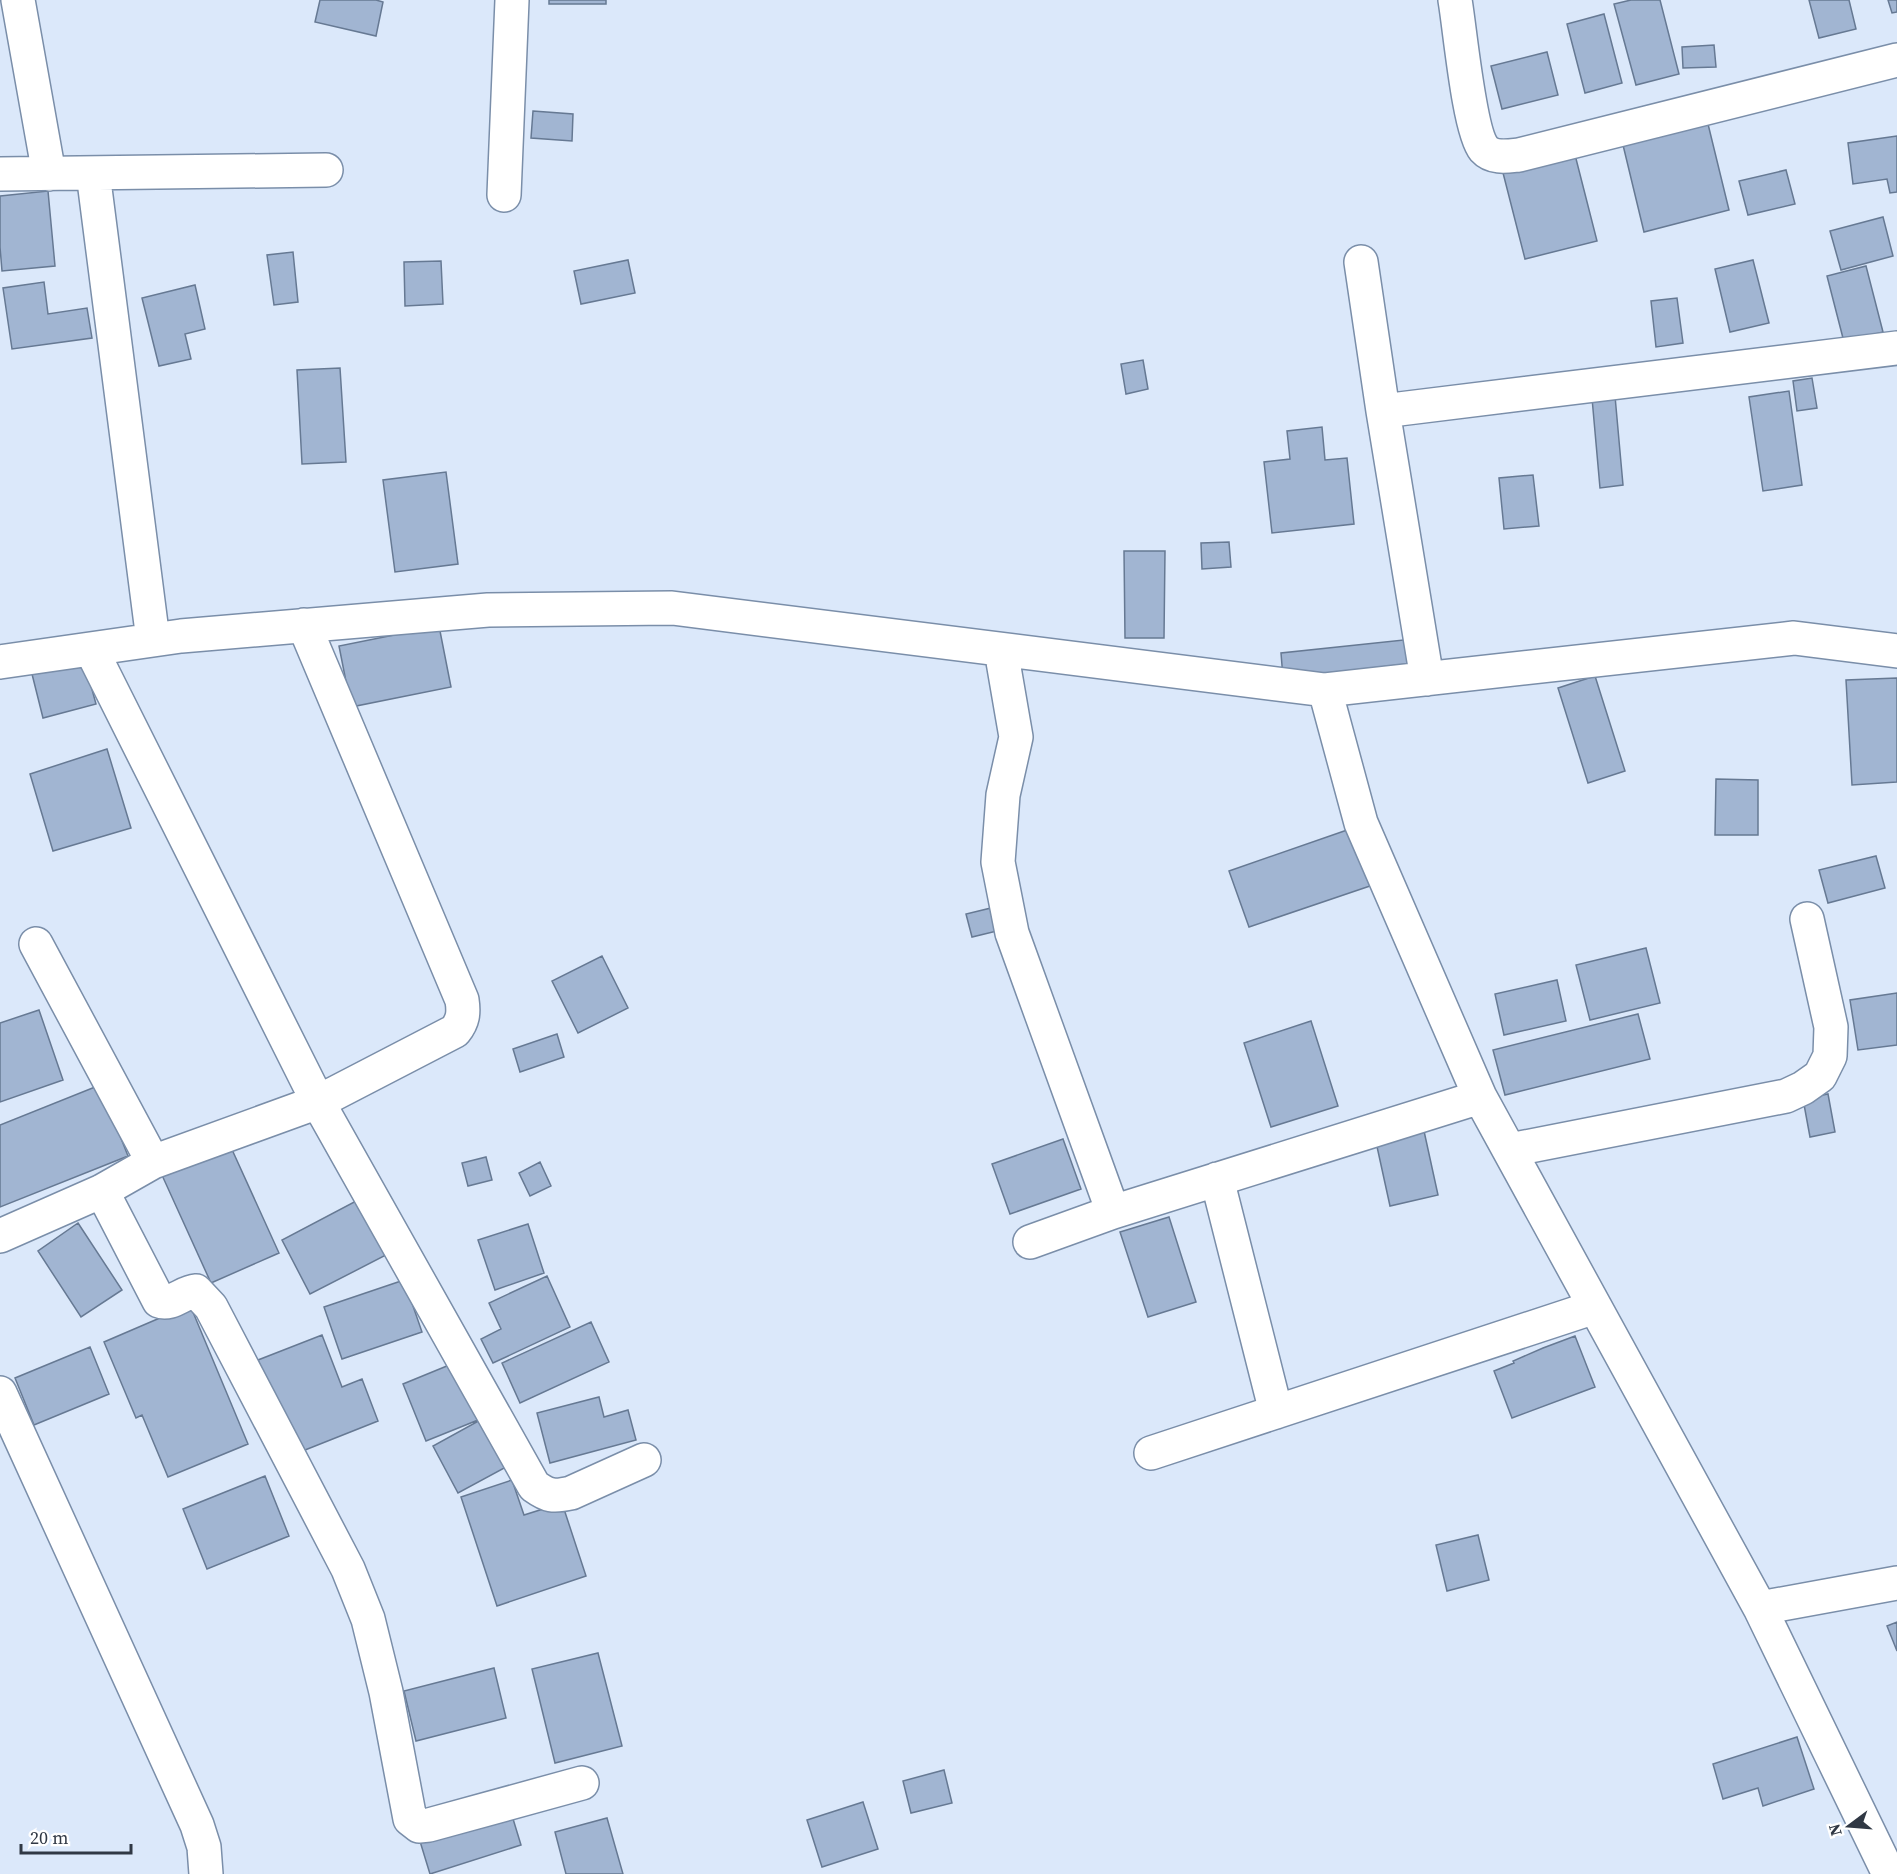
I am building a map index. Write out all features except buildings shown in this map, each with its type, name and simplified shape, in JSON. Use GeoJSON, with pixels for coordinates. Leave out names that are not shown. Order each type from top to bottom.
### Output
{"type":"FeatureCollection","features":[{"type":"Feature","properties":{"kind":"street"},"geometry":{"type":"LineString","coordinates":[[18,0],[50,174]]}},
{"type":"Feature","properties":{"kind":"street"},"geometry":{"type":"LineString","coordinates":[[504,195],[512,0]]}},
{"type":"Feature","properties":{"kind":"street"},"geometry":{"type":"LineString","coordinates":[[1455,0],[1474,125],[1484,149],[1491,154],[1503,157],[1519,155],[1897,60]]}},
{"type":"Feature","properties":{"kind":"street"},"geometry":{"type":"LineString","coordinates":[[0,174],[326,170]]}},
{"type":"Feature","properties":{"kind":"street"},"geometry":{"type":"LineString","coordinates":[[93,173],[153,640]]}},
{"type":"Feature","properties":{"kind":"street"},"geometry":{"type":"LineString","coordinates":[[1361,262],[1426,679]]}},
{"type":"Feature","properties":{"kind":"street"},"geometry":{"type":"LineString","coordinates":[[1383,411],[1897,348]]}},
{"type":"Feature","properties":{"kind":"street"},"geometry":{"type":"LineString","coordinates":[[0,662],[153,640],[488,610],[672,608],[1325,690],[1794,638],[1897,651]]}},
{"type":"Feature","properties":{"kind":"street"},"geometry":{"type":"LineString","coordinates":[[0,1236],[102,1191],[153,1162],[318,1102],[455,1031],[461,1024],[464,1012],[462,1000],[304,625]]}},
{"type":"Feature","properties":{"kind":"street"},"geometry":{"type":"LineString","coordinates":[[91,649],[318,1102],[534,1486],[547,1495],[560,1496],[644,1460]]}},
{"type":"Feature","properties":{"kind":"street"},"geometry":{"type":"LineString","coordinates":[[1001,650],[1016,737],[1003,795],[998,862],[1012,933],[1113,1212]]}},
{"type":"Feature","properties":{"kind":"street"},"geometry":{"type":"LineString","coordinates":[[1325,690],[1361,823],[1480,1097],[1760,1608],[1889,1874]]}},
{"type":"Feature","properties":{"kind":"street"},"geometry":{"type":"LineString","coordinates":[[1510,1150],[1786,1096],[1820,1076],[1830,1056],[1831,1026],[1807,919]]}},
{"type":"Feature","properties":{"kind":"street"},"geometry":{"type":"LineString","coordinates":[[36,944],[153,1162]]}},
{"type":"Feature","properties":{"kind":"street"},"geometry":{"type":"LineString","coordinates":[[1030,1242],[1113,1212],[1480,1097]]}},
{"type":"Feature","properties":{"kind":"street"},"geometry":{"type":"LineString","coordinates":[[1217,1179],[1276,1412]]}},
{"type":"Feature","properties":{"kind":"street"},"geometry":{"type":"LineString","coordinates":[[102,1191],[159,1301],[165,1303],[196,1291],[211,1307],[348,1569],[368,1619],[386,1692],[410,1819],[419,1826],[429,1825],[582,1783]]}},
{"type":"Feature","properties":{"kind":"street"},"geometry":{"type":"LineString","coordinates":[[1151,1453],[1595,1307]]}},
{"type":"Feature","properties":{"kind":"street"},"geometry":{"type":"LineString","coordinates":[[0,1393],[197,1825],[204,1848],[206,1874]]}},
{"type":"Feature","properties":{"kind":"street"},"geometry":{"type":"LineString","coordinates":[[1760,1608],[1897,1583]]}}]}
